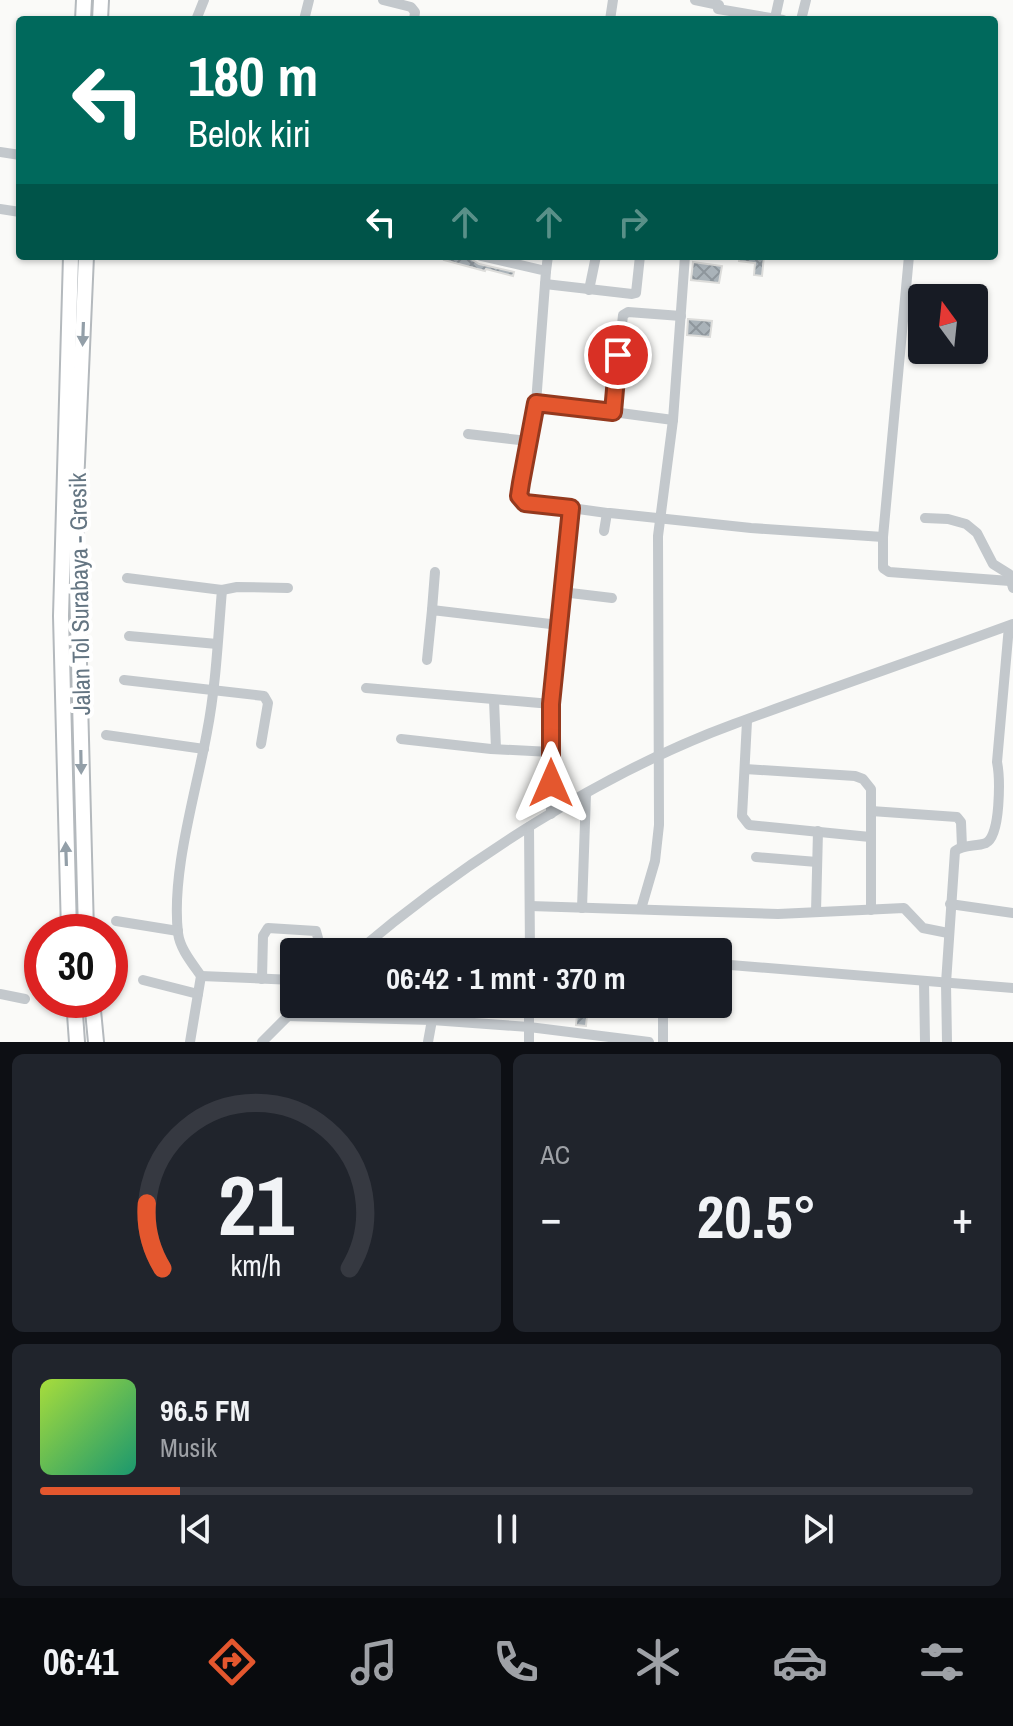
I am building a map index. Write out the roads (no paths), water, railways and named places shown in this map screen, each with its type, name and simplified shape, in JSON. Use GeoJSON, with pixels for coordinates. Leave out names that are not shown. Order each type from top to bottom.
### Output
{"type":"FeatureCollection","features":[{"type":"Feature","properties":{"kind":"highway","name":"Jalan Tol Surabaya - Gresik"},"geometry":{"type":"LineString","coordinates":[[69,914],[61,616],[71,260]]}},
{"type":"Feature","properties":{"kind":"highway","name":"Jalan Tol Surabaya - Gresik"},"geometry":{"type":"LineString","coordinates":[[86,260],[75,508],[86,914]]}},
{"type":"Feature","properties":{"kind":"highway"},"geometry":{"type":"LineString","coordinates":[[75,1018],[77,1042]]}},
{"type":"Feature","properties":{"kind":"highway"},"geometry":{"type":"LineString","coordinates":[[94,1018],[96,1042]]}},
{"type":"Feature","properties":{"kind":"street"},"geometry":{"type":"LineString","coordinates":[[383,0],[411,7],[414,16]]}},
{"type":"Feature","properties":{"kind":"street"},"geometry":{"type":"LineString","coordinates":[[695,0],[718,8],[762,16]]}},
{"type":"Feature","properties":{"kind":"street"},"geometry":{"type":"LineString","coordinates":[[498,260],[546,271]]}},
{"type":"Feature","properties":{"kind":"street"},"geometry":{"type":"LineString","coordinates":[[547,260],[536,403],[519,496],[521,500],[607,513],[751,528],[883,537]]}},
{"type":"Feature","properties":{"kind":"street"},"geometry":{"type":"LineString","coordinates":[[589,290],[595,260]]}},
{"type":"Feature","properties":{"kind":"street"},"geometry":{"type":"LineString","coordinates":[[545,284],[629,295],[636,293],[640,260]]}},
{"type":"Feature","properties":{"kind":"street"},"geometry":{"type":"LineString","coordinates":[[641,909],[655,861],[659,825],[658,536],[673,420],[685,260]]}},
{"type":"Feature","properties":{"kind":"street"},"geometry":{"type":"LineString","coordinates":[[909,260],[883,537],[883,568],[889,572],[1011,584],[1009,574],[993,564],[977,533],[966,524],[925,518]]}},
{"type":"Feature","properties":{"kind":"street"},"geometry":{"type":"LineString","coordinates":[[613,412],[624,313],[681,316]]}},
{"type":"Feature","properties":{"kind":"street"},"geometry":{"type":"LineString","coordinates":[[536,403],[673,420]]}},
{"type":"Feature","properties":{"kind":"street"},"geometry":{"type":"LineString","coordinates":[[468,434],[528,441]]}},
{"type":"Feature","properties":{"kind":"street"},"geometry":{"type":"LineString","coordinates":[[551,814],[551,704],[571,508]]}},
{"type":"Feature","properties":{"kind":"street"},"geometry":{"type":"LineString","coordinates":[[604,531],[607,513]]}},
{"type":"Feature","properties":{"kind":"street"},"geometry":{"type":"LineString","coordinates":[[427,660],[435,572]]}},
{"type":"Feature","properties":{"kind":"street"},"geometry":{"type":"LineString","coordinates":[[127,578],[222,590],[288,588]]}},
{"type":"Feature","properties":{"kind":"street"},"geometry":{"type":"LineString","coordinates":[[190,1042],[201,976],[185,953],[178,931],[176,906],[180,869],[204,749],[222,590]]}},
{"type":"Feature","properties":{"kind":"street"},"geometry":{"type":"LineString","coordinates":[[562,592],[612,598]]}},
{"type":"Feature","properties":{"kind":"street"},"geometry":{"type":"LineString","coordinates":[[432,610],[559,625]]}},
{"type":"Feature","properties":{"kind":"street"},"geometry":{"type":"LineString","coordinates":[[373,938],[410,907],[529,827],[657,758],[735,723],[1011,625],[997,762],[1000,776],[994,834],[986,843],[955,851],[948,933],[947,1042]]}},
{"type":"Feature","properties":{"kind":"street"},"geometry":{"type":"LineString","coordinates":[[129,636],[217,644]]}},
{"type":"Feature","properties":{"kind":"street"},"geometry":{"type":"LineString","coordinates":[[124,680],[267,698],[261,744]]}},
{"type":"Feature","properties":{"kind":"street"},"geometry":{"type":"LineString","coordinates":[[366,688],[551,704]]}},
{"type":"Feature","properties":{"kind":"street"},"geometry":{"type":"LineString","coordinates":[[494,700],[496,749]]}},
{"type":"Feature","properties":{"kind":"street"},"geometry":{"type":"LineString","coordinates":[[747,721],[744,821],[749,825],[870,837]]}},
{"type":"Feature","properties":{"kind":"street"},"geometry":{"type":"LineString","coordinates":[[1000,734],[1013,734]]}},
{"type":"Feature","properties":{"kind":"street"},"geometry":{"type":"LineString","coordinates":[[106,735],[204,749]]}},
{"type":"Feature","properties":{"kind":"street"},"geometry":{"type":"LineString","coordinates":[[401,739],[551,752]]}},
{"type":"Feature","properties":{"kind":"street"},"geometry":{"type":"LineString","coordinates":[[745,769],[863,779],[871,789],[871,910]]}},
{"type":"Feature","properties":{"kind":"street"},"geometry":{"type":"LineString","coordinates":[[582,908],[586,794]]}},
{"type":"Feature","properties":{"kind":"street"},"geometry":{"type":"LineString","coordinates":[[871,811],[957,817],[961,822],[962,847]]}},
{"type":"Feature","properties":{"kind":"street"},"geometry":{"type":"LineString","coordinates":[[529,827],[530,938]]}},
{"type":"Feature","properties":{"kind":"street"},"geometry":{"type":"LineString","coordinates":[[816,912],[818,831]]}},
{"type":"Feature","properties":{"kind":"street"},"geometry":{"type":"LineString","coordinates":[[756,857],[817,862]]}},
{"type":"Feature","properties":{"kind":"street"},"geometry":{"type":"LineString","coordinates":[[950,904],[1013,913]]}},
{"type":"Feature","properties":{"kind":"street"},"geometry":{"type":"LineString","coordinates":[[530,906],[778,914],[907,909],[923,928],[948,933]]}},
{"type":"Feature","properties":{"kind":"street"},"geometry":{"type":"LineString","coordinates":[[128,923],[178,931]]}},
{"type":"Feature","properties":{"kind":"street"},"geometry":{"type":"LineString","coordinates":[[262,979],[263,936],[268,928],[316,931],[318,938]]}},
{"type":"Feature","properties":{"kind":"street"},"geometry":{"type":"LineString","coordinates":[[732,965],[1013,988]]}},
{"type":"Feature","properties":{"kind":"street"},"geometry":{"type":"LineString","coordinates":[[201,976],[280,980]]}},
{"type":"Feature","properties":{"kind":"street"},"geometry":{"type":"LineString","coordinates":[[143,980],[198,994]]}},
{"type":"Feature","properties":{"kind":"street"},"geometry":{"type":"LineString","coordinates":[[924,981],[925,1042]]}},
{"type":"Feature","properties":{"kind":"street"},"geometry":{"type":"LineString","coordinates":[[0,994],[24,999]]}},
{"type":"Feature","properties":{"kind":"street"},"geometry":{"type":"LineString","coordinates":[[262,1042],[285,1018]]}},
{"type":"Feature","properties":{"kind":"street"},"geometry":{"type":"LineString","coordinates":[[360,1018],[529,1027],[649,1042]]}},
{"type":"Feature","properties":{"kind":"street"},"geometry":{"type":"LineString","coordinates":[[529,1018],[529,1042]]}},
{"type":"Feature","properties":{"kind":"street"},"geometry":{"type":"LineString","coordinates":[[663,1018],[663,1042]]}},
{"type":"Feature","properties":{"kind":"street"},"geometry":{"type":"LineString","coordinates":[[428,1042],[432,1020]]}}]}
